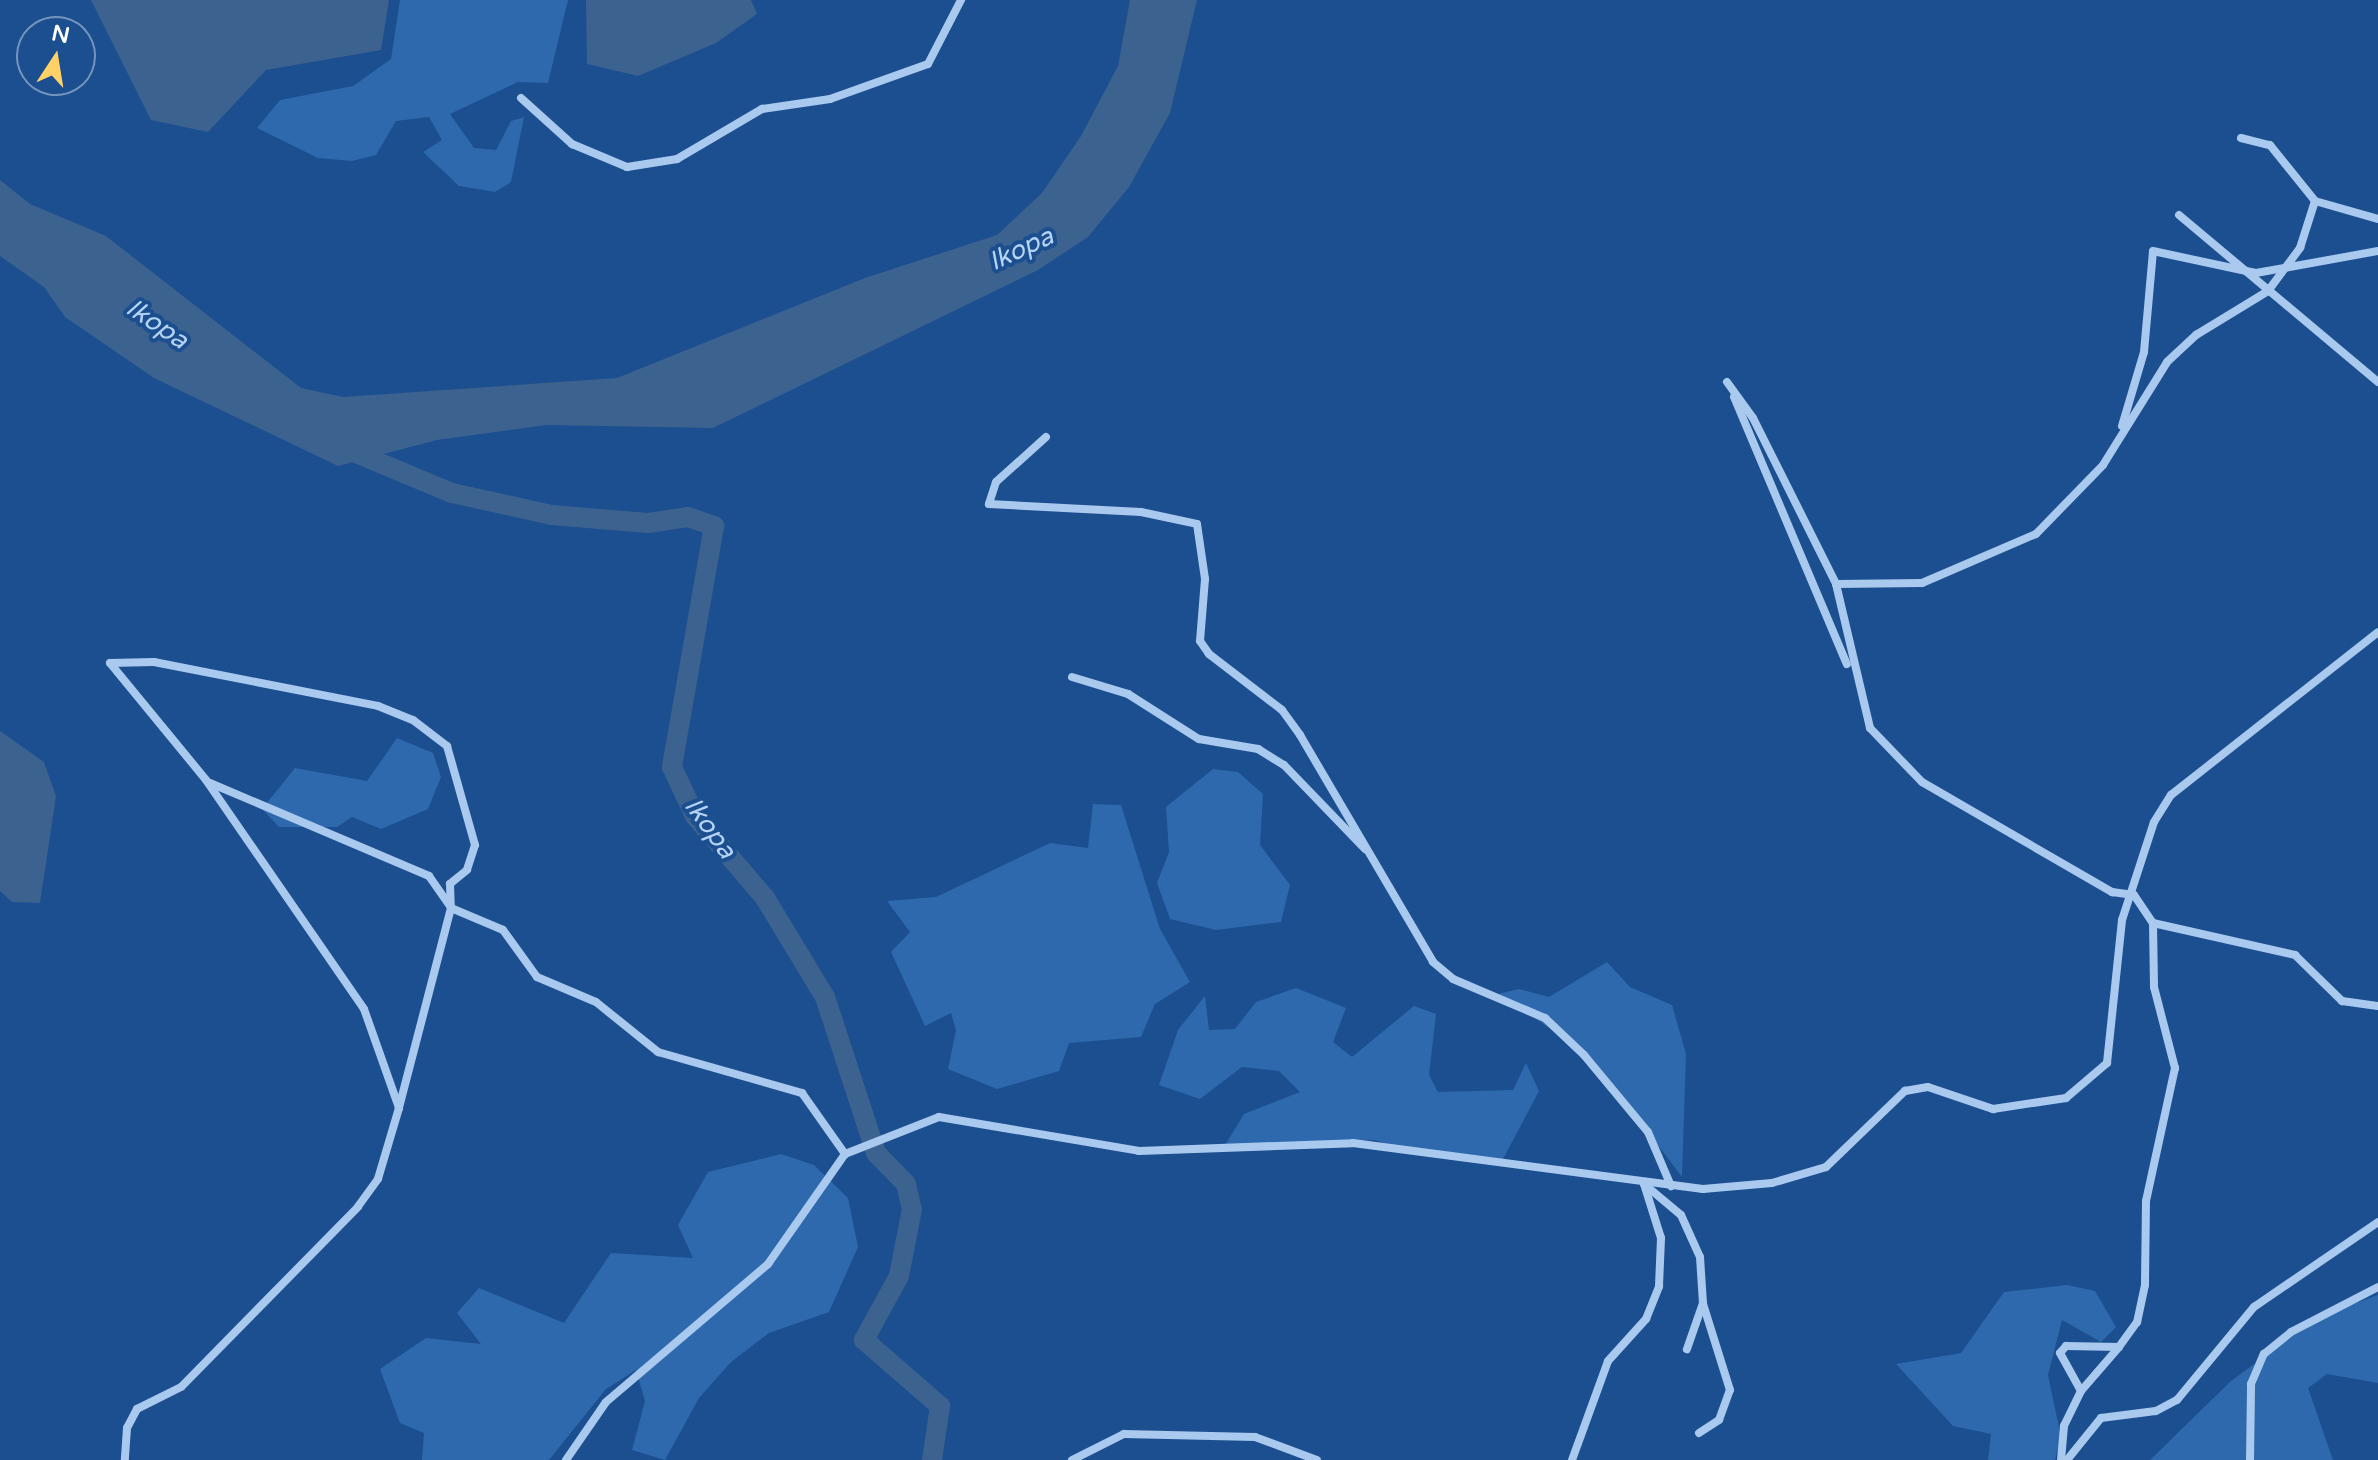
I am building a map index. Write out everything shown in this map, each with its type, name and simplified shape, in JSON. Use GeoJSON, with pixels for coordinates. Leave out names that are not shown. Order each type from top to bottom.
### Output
{"type":"FeatureCollection","features":[{"type":"Feature","properties":{"kind":"street"},"geometry":{"type":"LineString","coordinates":[[521,98],[572,144],[627,167],[677,159],[762,109],[830,99],[928,64],[961,0]]}},
{"type":"Feature","properties":{"kind":"street"},"geometry":{"type":"LineString","coordinates":[[2241,138],[2270,145],[2315,201],[2378,219]]}},
{"type":"Feature","properties":{"kind":"street"},"geometry":{"type":"LineString","coordinates":[[1836,584],[1922,583],[2013,549],[2066,506],[2116,442],[2167,362],[2196,335],[2268,291],[2314,219],[2315,201]]}},
{"type":"Feature","properties":{"kind":"street"},"geometry":{"type":"LineString","coordinates":[[2179,215],[2378,382]]}},
{"type":"Feature","properties":{"kind":"street"},"geometry":{"type":"LineString","coordinates":[[2116,442],[2144,352],[2153,251],[2249,272],[2284,270],[2378,251]]}},
{"type":"Feature","properties":{"kind":"street"},"geometry":{"type":"LineString","coordinates":[[1854,682],[1836,584],[1753,418],[1727,382],[1854,682],[1870,728],[1922,782],[2112,892],[2134,895],[2153,923],[2154,987],[2175,1068],[2146,1201],[2145,1285],[2137,1322],[2081,1391],[2064,1426],[2064,1460]]}},
{"type":"Feature","properties":{"kind":"street"},"geometry":{"type":"LineString","coordinates":[[1046,437],[996,482],[989,504],[1141,512],[1197,524],[1205,579],[1200,641],[1282,710],[1433,962],[1453,979],[1545,1018],[1584,1055],[1648,1132],[1671,1186]]}},
{"type":"Feature","properties":{"kind":"street"},"geometry":{"type":"LineString","coordinates":[[566,1460],[606,1402],[768,1264],[845,1154],[875,1138],[939,1117],[1139,1151],[1353,1143],[1671,1186],[1772,1183],[1826,1167],[1905,1091],[1928,1087],[1993,1109],[2066,1098],[2107,1063],[2122,920],[2134,895],[2154,822],[2171,795],[2378,632]]}},
{"type":"Feature","properties":{"kind":"street"},"geometry":{"type":"LineString","coordinates":[[125,1460],[127,1428],[137,1409],[181,1387],[358,1207],[378,1179],[399,1108],[451,908],[450,884],[467,870],[475,845],[447,746],[413,720],[195,669],[110,663],[206,780],[364,1009],[399,1108]]}},
{"type":"Feature","properties":{"kind":"street"},"geometry":{"type":"LineString","coordinates":[[1072,677],[1128,694],[1199,739],[1258,749],[1284,765],[1369,852]]}},
{"type":"Feature","properties":{"kind":"street"},"geometry":{"type":"LineString","coordinates":[[206,780],[270,814],[429,876],[451,908],[493,923],[537,977],[596,1002],[658,1052],[802,1093],[845,1154]]}},
{"type":"Feature","properties":{"kind":"street"},"geometry":{"type":"LineString","coordinates":[[2153,923],[2295,955],[2342,1001],[2378,1006]]}},
{"type":"Feature","properties":{"kind":"street"},"geometry":{"type":"LineString","coordinates":[[1644,1184],[1693,1234],[1703,1303],[1730,1390],[1719,1420],[1699,1433]]}},
{"type":"Feature","properties":{"kind":"street"},"geometry":{"type":"LineString","coordinates":[[1572,1460],[1608,1361],[1646,1319],[1659,1286],[1661,1238],[1644,1184]]}},
{"type":"Feature","properties":{"kind":"street"},"geometry":{"type":"LineString","coordinates":[[2064,1460],[2101,1418],[2156,1411],[2177,1400],[2254,1307],[2378,1222]]}},
{"type":"Feature","properties":{"kind":"street"},"geometry":{"type":"LineString","coordinates":[[2250,1460],[2251,1384],[2264,1354],[2378,1287]]}},
{"type":"Feature","properties":{"kind":"street"},"geometry":{"type":"LineString","coordinates":[[1687,1349],[1703,1303]]}},
{"type":"Feature","properties":{"kind":"street"},"geometry":{"type":"LineString","coordinates":[[2081,1391],[2060,1353],[2066,1346],[2119,1347]]}},
{"type":"Feature","properties":{"kind":"street"},"geometry":{"type":"LineString","coordinates":[[1072,1460],[1124,1434],[1255,1437],[1317,1460]]}},
{"type":"Feature","properties":{"kind":"shaded area"},"geometry":{"type":"Polygon","coordinates":[[[400,0],[568,0],[548,83],[518,82],[450,114],[474,148],[496,150],[511,121],[524,117],[511,182],[495,192],[459,186],[423,152],[442,140],[429,117],[396,121],[376,155],[352,161],[318,158],[257,128],[280,100],[353,86],[391,59],[400,0]]]}},
{"type":"Feature","properties":{"kind":"shaded area"},"geometry":{"type":"Polygon","coordinates":[[[397,738],[433,753],[441,777],[428,809],[381,829],[352,817],[337,827],[279,827],[262,809],[295,768],[367,781],[397,738]]]}},
{"type":"Feature","properties":{"kind":"shaded area"},"geometry":{"type":"Polygon","coordinates":[[[1213,769],[1238,772],[1263,794],[1260,845],[1290,885],[1281,922],[1216,930],[1170,919],[1157,883],[1169,852],[1166,807],[1213,769]]]}},
{"type":"Feature","properties":{"kind":"shaded area"},"geometry":{"type":"Polygon","coordinates":[[[1093,804],[1121,805],[1160,929],[1190,982],[1155,1004],[1141,1037],[1069,1043],[1059,1071],[997,1089],[948,1069],[956,1030],[951,1013],[925,1026],[891,952],[910,932],[887,901],[936,897],[1050,843],[1088,848],[1093,804]]]}},
{"type":"Feature","properties":{"kind":"shaded area"},"geometry":{"type":"Polygon","coordinates":[[[1607,962],[1630,987],[1672,1005],[1686,1054],[1682,1177],[1611,1083],[1563,1037],[1498,994],[1519,989],[1549,997],[1607,962]]]}},
{"type":"Feature","properties":{"kind":"shaded area"},"geometry":{"type":"Polygon","coordinates":[[[1296,988],[1346,1008],[1333,1042],[1352,1057],[1414,1006],[1436,1014],[1429,1075],[1438,1092],[1513,1090],[1526,1063],[1539,1091],[1502,1161],[1423,1154],[1374,1140],[1224,1147],[1244,1114],[1300,1092],[1279,1071],[1242,1067],[1200,1099],[1159,1085],[1178,1030],[1205,996],[1209,1030],[1235,1029],[1256,1002],[1296,988]]]}},
{"type":"Feature","properties":{"kind":"shaded area"},"geometry":{"type":"Polygon","coordinates":[[[781,1154],[814,1165],[848,1198],[858,1247],[829,1312],[769,1333],[731,1362],[699,1398],[665,1460],[632,1450],[645,1401],[636,1370],[606,1389],[549,1460],[422,1460],[424,1433],[400,1423],[380,1369],[426,1338],[481,1344],[457,1313],[479,1288],[564,1323],[611,1253],[693,1258],[678,1225],[708,1172],[781,1154]]]}},
{"type":"Feature","properties":{"kind":"shaded area"},"geometry":{"type":"Polygon","coordinates":[[[2067,1285],[2095,1291],[2116,1327],[2101,1342],[2062,1320],[2048,1375],[2061,1437],[2055,1460],[1988,1460],[1991,1434],[1953,1426],[1896,1364],[1961,1353],[2004,1292],[2067,1285]]]}},
{"type":"Feature","properties":{"kind":"shaded area"},"geometry":{"type":"Polygon","coordinates":[[[2378,1295],[2378,1383],[2327,1374],[2308,1388],[2333,1460],[2150,1460],[2231,1381],[2320,1316],[2378,1295]]]}},
{"type":"Feature","properties":{"kind":"water"},"geometry":{"type":"Polygon","coordinates":[[[91,0],[389,0],[381,50],[266,70],[208,132],[151,120],[91,0]]]}},
{"type":"Feature","properties":{"kind":"water"},"geometry":{"type":"Polygon","coordinates":[[[586,0],[751,0],[757,14],[716,43],[638,76],[587,64],[586,0]]]}},
{"type":"Feature","properties":{"kind":"water"},"geometry":{"type":"Polygon","coordinates":[[[1130,0],[1197,0],[1170,113],[1129,187],[1088,237],[1038,270],[713,428],[547,425],[437,440],[338,466],[154,378],[65,317],[44,287],[0,256],[0,180],[30,204],[106,236],[301,388],[343,397],[617,378],[865,278],[997,235],[1042,193],[1081,136],[1118,66],[1130,0]]]}},
{"type":"Feature","properties":{"kind":"water"},"geometry":{"type":"Polygon","coordinates":[[[0,731],[44,762],[56,796],[40,903],[12,902],[0,891],[0,731]]]}},
{"type":"Feature","properties":{"kind":"waterway","name":"Ikopa"},"geometry":{"type":"LineString","coordinates":[[337,445],[452,493],[552,515],[648,523],[688,517],[714,526],[672,767],[695,816],[765,898],[825,997],[876,1153],[906,1184],[912,1209],[899,1276],[864,1340],[940,1406],[932,1460]]}}]}
